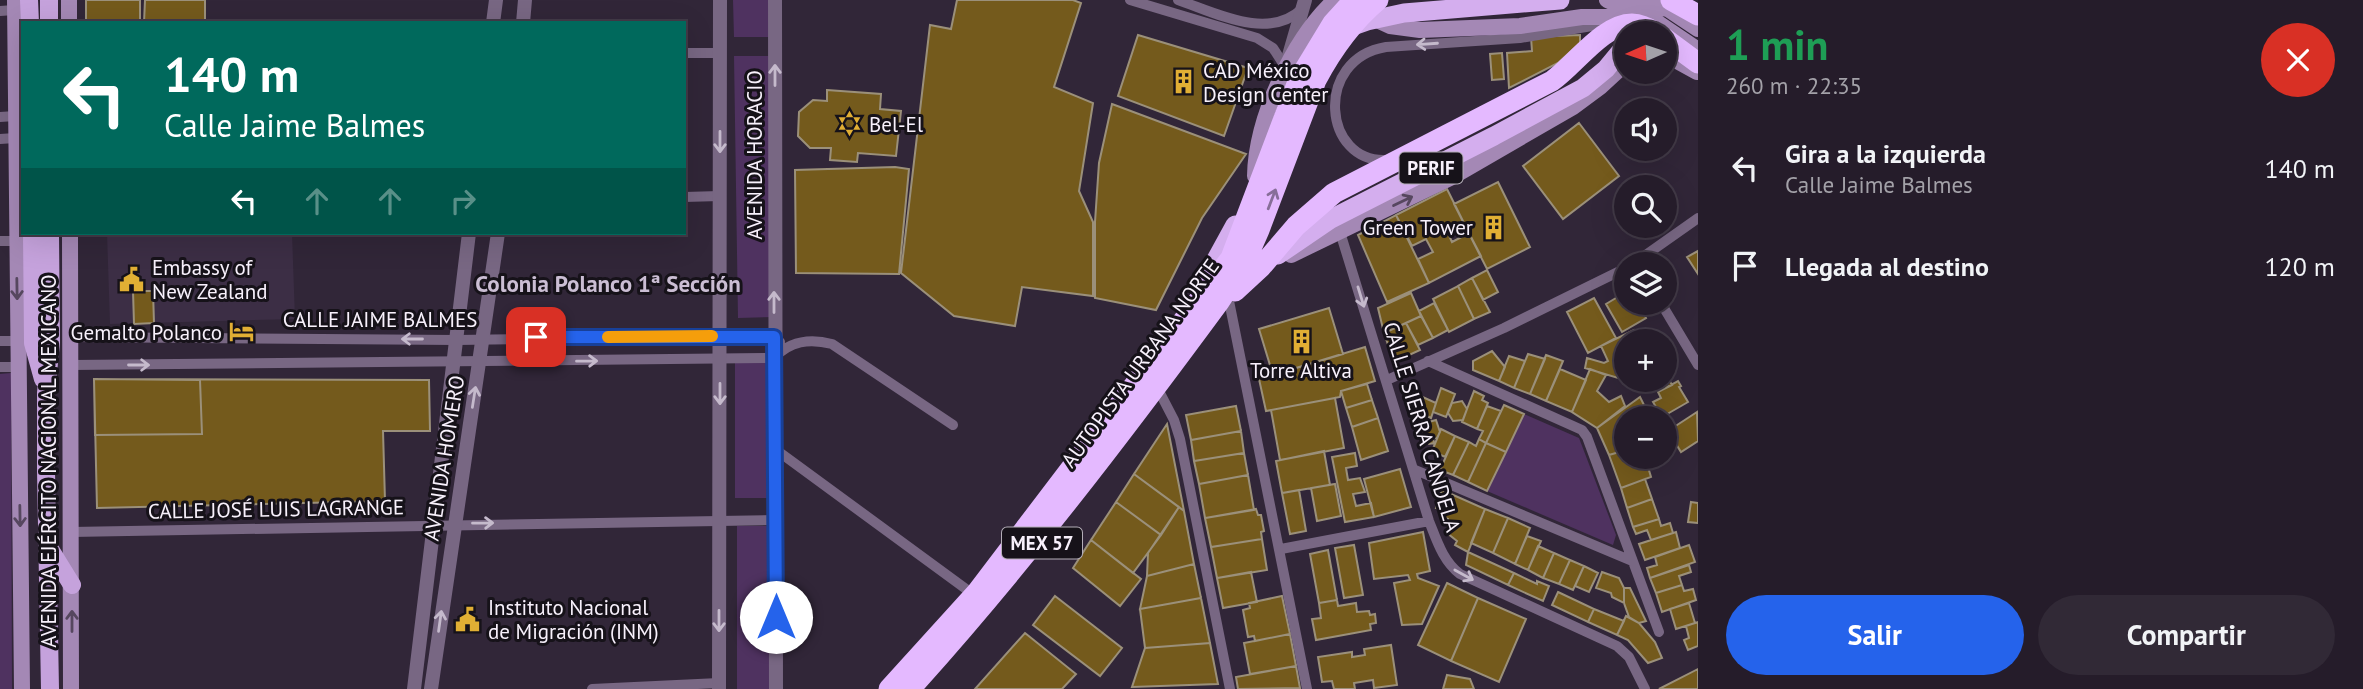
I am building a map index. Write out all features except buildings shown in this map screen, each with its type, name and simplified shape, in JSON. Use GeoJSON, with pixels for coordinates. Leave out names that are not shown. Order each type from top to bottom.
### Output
{"type":"FeatureCollection","features":[{"type":"Feature","properties":{"kind":"highway","name":"AUTOPISTA URBANA NORTE"},"geometry":{"type":"LineString","coordinates":[[889,689],[977,592],[1231,258],[1299,79],[1316,48],[1354,0]]}},
{"type":"Feature","properties":{"kind":"highway","name":"AUTOPISTA URBANA NORTE"},"geometry":{"type":"LineString","coordinates":[[910,689],[1046,531],[1228,298],[1259,230],[1316,80],[1349,29],[1378,0]]}},
{"type":"Feature","properties":{"kind":"highway"},"geometry":{"type":"LineString","coordinates":[[1255,176],[1287,85],[1305,60],[1336,33],[1386,16],[1560,0]]}},
{"type":"Feature","properties":{"kind":"highway"},"geometry":{"type":"LineString","coordinates":[[1677,1],[1698,11]]}},
{"type":"Feature","properties":{"kind":"highway"},"geometry":{"type":"LineString","coordinates":[[1228,298],[1296,226],[1334,193],[1552,81],[1614,29]]}},
{"type":"Feature","properties":{"kind":"highway"},"geometry":{"type":"LineString","coordinates":[[1370,199],[1396,173],[1421,155],[1562,83],[1604,41],[1614,37]]}},
{"type":"Feature","properties":{"kind":"highway"},"geometry":{"type":"LineString","coordinates":[[1677,48],[1698,63]]}},
{"type":"Feature","properties":{"kind":"highway","name":"PERIF"},"geometry":{"type":"LineString","coordinates":[[1228,298],[1307,233],[1583,88],[1614,65]]}},
{"type":"Feature","properties":{"kind":"highway","name":"MEX 57"},"geometry":{"type":"LineString","coordinates":[[877,689],[966,589],[1138,371],[1210,272],[1239,217],[1255,176]]}},
{"type":"Feature","properties":{"kind":"highway","name":"MEX 57"},"geometry":{"type":"LineString","coordinates":[[919,689],[996,603],[1160,393],[1228,298]]}},
{"type":"Feature","properties":{"kind":"main road"},"geometry":{"type":"LineString","coordinates":[[49,0],[49,21]]}},
{"type":"Feature","properties":{"kind":"main road"},"geometry":{"type":"LineString","coordinates":[[69,0],[69,21]]}},
{"type":"Feature","properties":{"kind":"main road"},"geometry":{"type":"LineString","coordinates":[[1255,176],[1259,141],[1286,68],[1313,24],[1335,0],[1390,26],[1420,30],[1520,26],[1575,18],[1634,4],[1677,1]]}},
{"type":"Feature","properties":{"kind":"main road"},"geometry":{"type":"LineString","coordinates":[[1607,0],[1658,23],[1698,50]]}},
{"type":"Feature","properties":{"kind":"main road"},"geometry":{"type":"LineString","coordinates":[[1651,0],[1698,29]]}},
{"type":"Feature","properties":{"kind":"main road"},"geometry":{"type":"LineString","coordinates":[[1663,21],[1677,1]]}},
{"type":"Feature","properties":{"kind":"main road","name":"AVENIDA EJÉRCITO NACIONAL MEXICANO"},"geometry":{"type":"LineString","coordinates":[[15,5],[28,21]]}},
{"type":"Feature","properties":{"kind":"main road","name":"AVENIDA EJÉRCITO NACIONAL MEXICANO"},"geometry":{"type":"LineString","coordinates":[[15,5],[7,138],[16,238],[22,689]]}},
{"type":"Feature","properties":{"kind":"main road"},"geometry":{"type":"LineString","coordinates":[[1575,18],[1609,17],[1622,21]]}},
{"type":"Feature","properties":{"kind":"main road"},"geometry":{"type":"LineString","coordinates":[[1677,52],[1698,73]]}},
{"type":"Feature","properties":{"kind":"main road"},"geometry":{"type":"LineString","coordinates":[[1677,61],[1698,73]]}},
{"type":"Feature","properties":{"kind":"main road"},"geometry":{"type":"LineString","coordinates":[[1228,298],[1297,251],[1452,177],[1573,107],[1600,87],[1614,71]]}},
{"type":"Feature","properties":{"kind":"main road","name":"AVENIDA EJÉRCITO NACIONAL MEXICANO"},"geometry":{"type":"LineString","coordinates":[[50,235],[51,342],[46,393],[50,689]]}},
{"type":"Feature","properties":{"kind":"main road","name":"AVENIDA EJÉRCITO NACIONAL MEXICANO"},"geometry":{"type":"LineString","coordinates":[[70,235],[71,689]]}},
{"type":"Feature","properties":{"kind":"main road","name":"AVENIDA EJÉRCITO NACIONAL MEXICANO"},"geometry":{"type":"LineString","coordinates":[[16,238],[33,343],[46,393]]}},
{"type":"Feature","properties":{"kind":"main road"},"geometry":{"type":"LineString","coordinates":[[46,542],[72,585]]}},
{"type":"Feature","properties":{"kind":"street"},"geometry":{"type":"LineString","coordinates":[[494,21],[496,0]]}},
{"type":"Feature","properties":{"kind":"street"},"geometry":{"type":"LineString","coordinates":[[523,21],[526,0]]}},
{"type":"Feature","properties":{"kind":"street","name":"AVENIDA HORACIO"},"geometry":{"type":"LineString","coordinates":[[719,686],[720,0]]}},
{"type":"Feature","properties":{"kind":"street","name":"AVENIDA HORACIO"},"geometry":{"type":"LineString","coordinates":[[775,0],[779,341],[774,358],[776,689]]}},
{"type":"Feature","properties":{"kind":"street"},"geometry":{"type":"LineString","coordinates":[[1130,0],[1257,37],[1279,55],[1286,68]]}},
{"type":"Feature","properties":{"kind":"street"},"geometry":{"type":"LineString","coordinates":[[1178,0],[1232,18],[1275,24],[1289,19],[1304,4]]}},
{"type":"Feature","properties":{"kind":"street"},"geometry":{"type":"LineString","coordinates":[[1286,68],[1304,4]]}},
{"type":"Feature","properties":{"kind":"street"},"geometry":{"type":"LineString","coordinates":[[1228,30],[1232,18]]}},
{"type":"Feature","properties":{"kind":"street"},"geometry":{"type":"LineString","coordinates":[[1421,155],[1383,161],[1364,157],[1354,150],[1340,130],[1334,108],[1336,89],[1341,79],[1363,54],[1377,49],[1495,40],[1558,33],[1604,23],[1614,25]]}},
{"type":"Feature","properties":{"kind":"street"},"geometry":{"type":"LineString","coordinates":[[686,53],[720,53]]}},
{"type":"Feature","properties":{"kind":"street"},"geometry":{"type":"LineString","coordinates":[[686,197],[720,196]]}},
{"type":"Feature","properties":{"kind":"street"},"geometry":{"type":"LineString","coordinates":[[1651,252],[1698,218]]}},
{"type":"Feature","properties":{"kind":"street","name":"CALLE SIERRA CANDELA"},"geometry":{"type":"LineString","coordinates":[[1340,232],[1429,521],[1440,550],[1451,567],[1460,574],[1617,646],[1629,657],[1645,689]]}},
{"type":"Feature","properties":{"kind":"street","name":"AVENIDA HOMERO"},"geometry":{"type":"LineString","coordinates":[[414,689],[469,235]]}},
{"type":"Feature","properties":{"kind":"street","name":"AVENIDA HOMERO"},"geometry":{"type":"LineString","coordinates":[[430,689],[498,235]]}},
{"type":"Feature","properties":{"kind":"street"},"geometry":{"type":"LineString","coordinates":[[1387,380],[1504,328],[1614,274]]}},
{"type":"Feature","properties":{"kind":"street"},"geometry":{"type":"LineString","coordinates":[[1228,298],[1307,689]]}},
{"type":"Feature","properties":{"kind":"street"},"geometry":{"type":"LineString","coordinates":[[1668,315],[1698,365]]}},
{"type":"Feature","properties":{"kind":"street","name":"CALLE JAIME BALMES"},"geometry":{"type":"LineString","coordinates":[[71,337],[457,340],[720,336],[820,341],[832,344],[953,425]]}},
{"type":"Feature","properties":{"kind":"street"},"geometry":{"type":"LineString","coordinates":[[0,341],[18,341]]}},
{"type":"Feature","properties":{"kind":"street","name":"CALLE JAIME BALMES"},"geometry":{"type":"LineString","coordinates":[[71,365],[774,358]]}},
{"type":"Feature","properties":{"kind":"street"},"geometry":{"type":"LineString","coordinates":[[1428,362],[1581,430],[1592,446],[1658,632]]}},
{"type":"Feature","properties":{"kind":"street"},"geometry":{"type":"LineString","coordinates":[[0,367],[18,367]]}},
{"type":"Feature","properties":{"kind":"street"},"geometry":{"type":"LineString","coordinates":[[1160,393],[1180,439],[1230,689]]}},
{"type":"Feature","properties":{"kind":"street"},"geometry":{"type":"LineString","coordinates":[[775,449],[966,589]]}},
{"type":"Feature","properties":{"kind":"street"},"geometry":{"type":"LineString","coordinates":[[1413,469],[1632,561]]}},
{"type":"Feature","properties":{"kind":"street","name":"CALLE JOSÉ LUIS LAGRANGE"},"geometry":{"type":"LineString","coordinates":[[72,532],[776,520]]}},
{"type":"Feature","properties":{"kind":"street"},"geometry":{"type":"LineString","coordinates":[[1280,549],[1429,521]]}},
{"type":"Feature","properties":{"kind":"street"},"geometry":{"type":"LineString","coordinates":[[592,689],[719,686]]}},
{"type":"Feature","properties":{"kind":"shaded area"},"geometry":{"type":"Polygon","coordinates":[[[733,0],[768,0],[769,37],[734,37],[733,0]]]}},
{"type":"Feature","properties":{"kind":"shaded area"},"geometry":{"type":"Polygon","coordinates":[[[734,56],[770,56],[774,317],[738,318],[734,56]]]}},
{"type":"Feature","properties":{"kind":"shaded area"},"geometry":{"type":"Polygon","coordinates":[[[107,235],[292,235],[295,319],[110,324],[107,235]]]}},
{"type":"Feature","properties":{"kind":"shaded area"},"geometry":{"type":"Polygon","coordinates":[[[735,361],[770,361],[770,498],[735,498],[735,361]]]}},
{"type":"Feature","properties":{"kind":"shaded area"},"geometry":{"type":"Polygon","coordinates":[[[11,373],[12,689],[0,689],[0,374],[11,373]]]}},
{"type":"Feature","properties":{"kind":"shaded area"},"geometry":{"type":"Polygon","coordinates":[[[1524,414],[1579,438],[1616,535],[1613,545],[1487,491],[1524,414]]]}},
{"type":"Feature","properties":{"kind":"shaded area"},"geometry":{"type":"Polygon","coordinates":[[[737,526],[775,526],[774,689],[737,689],[737,526]]]}},
{"type":"Feature","properties":{"kind":"slow traffic"},"geometry":{"type":"LineString","coordinates":[[608,337],[712,336]]}},
{"type":"Feature","properties":{"kind":"place","name":"CAD México Design Center"},"geometry":{"type":"Point","coordinates":[1183,82]}},
{"type":"Feature","properties":{"kind":"place","name":"Bel-El"},"geometry":{"type":"Point","coordinates":[849,124]}},
{"type":"Feature","properties":{"kind":"place","name":"Green Tower"},"geometry":{"type":"Point","coordinates":[1493,227]}},
{"type":"Feature","properties":{"kind":"place","name":"Embassy of New Zealand"},"geometry":{"type":"Point","coordinates":[132,279]}},
{"type":"Feature","properties":{"kind":"place","name":"Gemalto Polanco"},"geometry":{"type":"Point","coordinates":[242,332]}},
{"type":"Feature","properties":{"kind":"place","name":"Torre Altiva"},"geometry":{"type":"Point","coordinates":[1301,341]}},
{"type":"Feature","properties":{"kind":"place","name":"Instituto Nacional de Migración (INM)"},"geometry":{"type":"Point","coordinates":[468,619]}},
{"type":"Feature","properties":{"kind":"district","name":"Colonia Polanco 1ª Sección"},"geometry":{"type":"Point","coordinates":[608,283]}},
{"type":"Feature","properties":{"kind":"route"},"geometry":{"type":"LineString","coordinates":[[536,337],[774,337],[776,617]]}}]}
